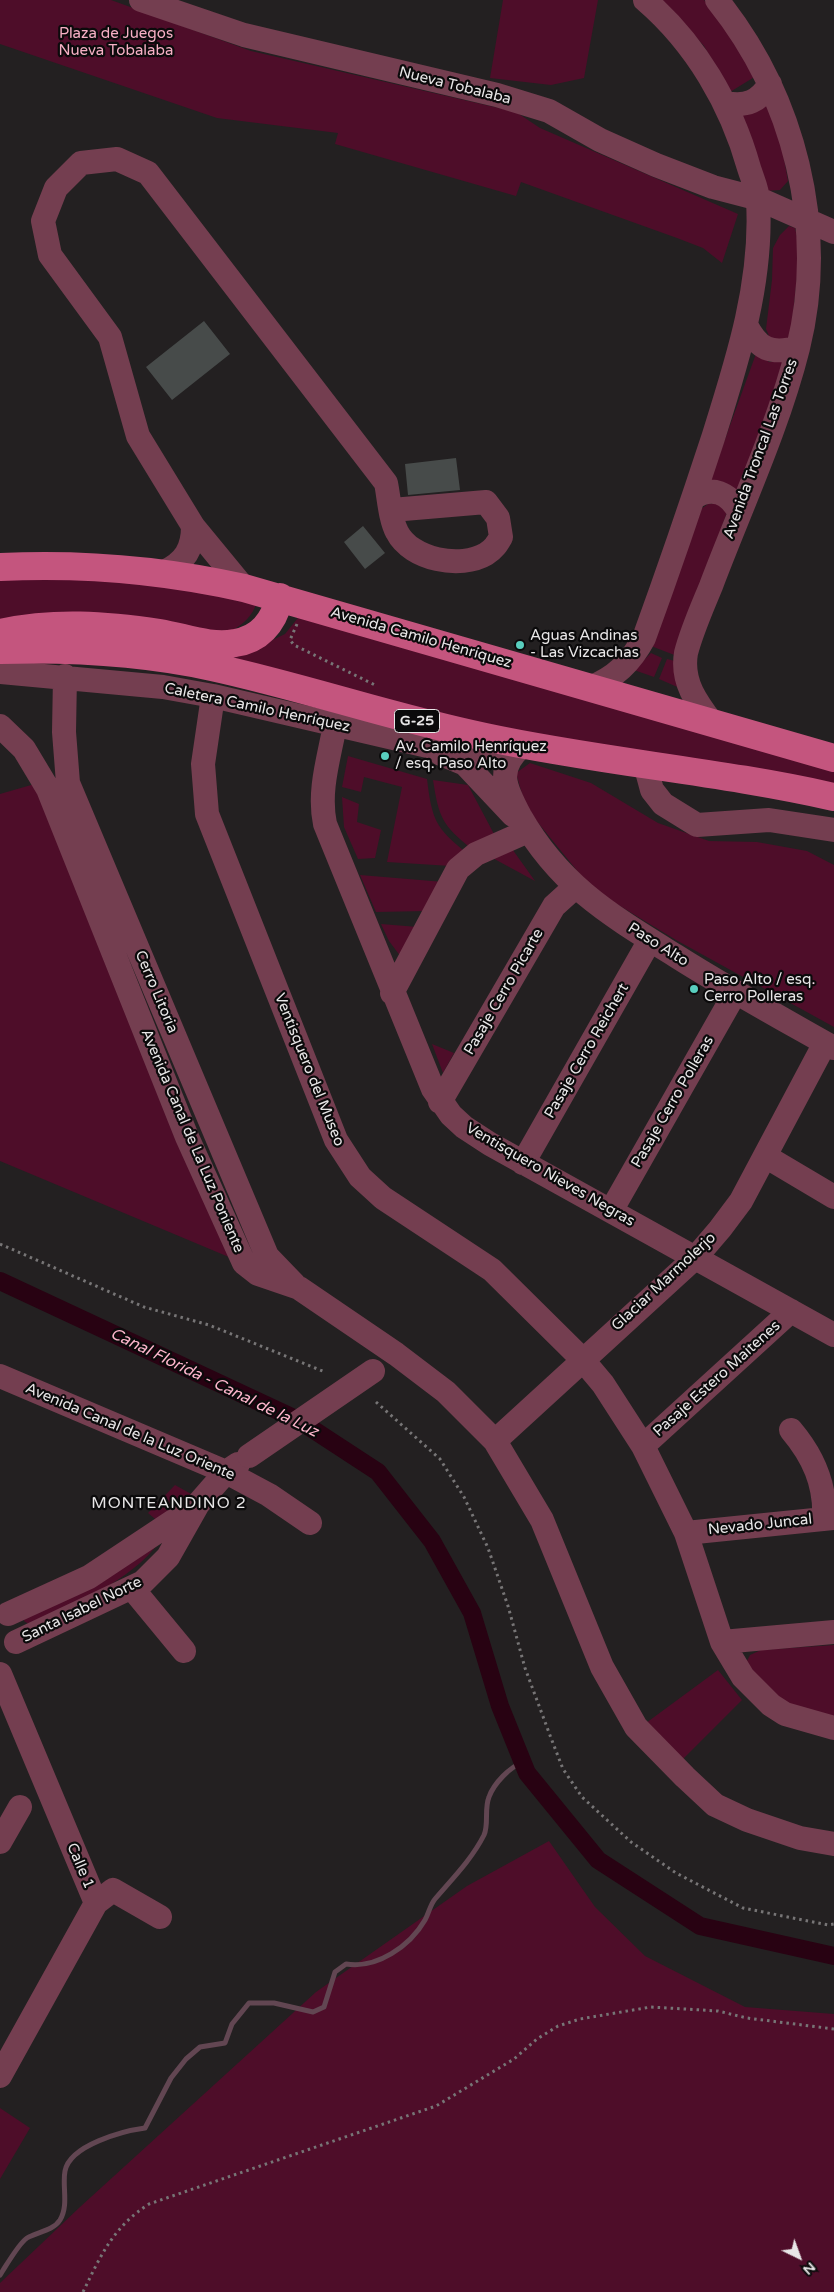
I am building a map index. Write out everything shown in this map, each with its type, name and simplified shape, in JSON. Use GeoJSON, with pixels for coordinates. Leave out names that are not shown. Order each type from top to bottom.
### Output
{"type":"FeatureCollection","features":[{"type":"Feature","properties":{"kind":"main road","name":"Avenida Camilo Henríquez"},"geometry":{"type":"LineString","coordinates":[[0,567],[63,565],[164,572],[244,588],[834,758]]}},
{"type":"Feature","properties":{"kind":"main road"},"geometry":{"type":"LineString","coordinates":[[0,633],[38,626],[83,625],[136,629],[217,644],[235,643],[252,638],[266,628],[275,613],[280,597]]}},
{"type":"Feature","properties":{"kind":"main road","name":"G-25"},"geometry":{"type":"LineString","coordinates":[[0,650],[104,652],[172,660],[252,677],[444,728],[518,750],[646,764],[834,797]]}},
{"type":"Feature","properties":{"kind":"street","name":"Nueva Tobalaba"},"geometry":{"type":"LineString","coordinates":[[141,0],[244,35],[497,95],[549,111],[600,140],[656,165],[713,187],[758,199],[834,232]]}},
{"type":"Feature","properties":{"kind":"street"},"geometry":{"type":"LineString","coordinates":[[589,688],[620,671],[637,651],[644,638],[693,498],[738,358],[746,325],[756,254],[758,199],[745,153],[726,103],[704,67],[677,32],[646,0]]}},
{"type":"Feature","properties":{"kind":"street","name":"Avenida Troncal Las Torres"},"geometry":{"type":"LineString","coordinates":[[714,724],[691,690],[684,663],[688,645],[776,415],[798,348],[808,275],[807,220],[794,149],[770,84],[728,5]]}},
{"type":"Feature","properties":{"kind":"street"},"geometry":{"type":"LineString","coordinates":[[726,103],[739,105],[752,102],[763,95],[770,84]]}},
{"type":"Feature","properties":{"kind":"street"},"geometry":{"type":"LineString","coordinates":[[244,588],[193,526],[138,436],[110,337],[50,255],[43,221],[56,188],[81,163],[117,159],[148,172],[386,483],[392,510]]}},
{"type":"Feature","properties":{"kind":"street"},"geometry":{"type":"LineString","coordinates":[[746,325],[754,341],[769,350],[798,348]]}},
{"type":"Feature","properties":{"kind":"street"},"geometry":{"type":"LineString","coordinates":[[693,498],[702,492],[719,491],[733,500],[739,512]]}},
{"type":"Feature","properties":{"kind":"street"},"geometry":{"type":"LineString","coordinates":[[164,572],[177,566],[187,555],[193,540],[193,526]]}},
{"type":"Feature","properties":{"kind":"street","name":"Caletera Camilo Henríquez"},"geometry":{"type":"LineString","coordinates":[[0,672],[65,676],[163,687],[213,696],[445,750],[518,750]]}},
{"type":"Feature","properties":{"kind":"street","name":"Cerro Litoria"},"geometry":{"type":"LineString","coordinates":[[65,676],[64,732],[68,783],[267,1256],[299,1288]]}},
{"type":"Feature","properties":{"kind":"street","name":"Ventisquero del Museo"},"geometry":{"type":"LineString","coordinates":[[213,696],[203,764],[207,814],[336,1140],[360,1177],[383,1198],[492,1270],[582,1359],[603,1384],[644,1446],[686,1533],[722,1642],[743,1677],[771,1705],[785,1714],[834,1728]]}},
{"type":"Feature","properties":{"kind":"street","name":"Ventisquero Nieves Negras"},"geometry":{"type":"LineString","coordinates":[[336,725],[322,792],[322,808],[336,854],[392,993],[440,1102],[470,1131],[834,1335]]}},
{"type":"Feature","properties":{"kind":"street","name":"Avenida Canal de La Luz Poniente"},"geometry":{"type":"LineString","coordinates":[[0,726],[24,749],[48,789],[187,1137],[244,1263],[258,1274],[299,1288],[396,1354],[446,1392],[495,1440],[542,1520],[602,1667],[636,1727],[715,1806],[747,1820],[800,1838],[834,1844]]}},
{"type":"Feature","properties":{"kind":"street","name":"Paso Alto"},"geometry":{"type":"LineString","coordinates":[[422,745],[465,764],[528,831]]}},
{"type":"Feature","properties":{"kind":"street","name":"Paso Alto"},"geometry":{"type":"LineString","coordinates":[[518,750],[506,768],[504,780],[508,793],[528,831],[542,852],[575,887],[603,910],[650,940],[735,993],[830,1046]]}},
{"type":"Feature","properties":{"kind":"street"},"geometry":{"type":"LineString","coordinates":[[646,764],[652,790],[662,804],[697,825],[769,820],[834,830]]}},
{"type":"Feature","properties":{"kind":"street"},"geometry":{"type":"LineString","coordinates":[[392,993],[458,869],[476,854],[528,831]]}},
{"type":"Feature","properties":{"kind":"street","name":"Pasaje Cerro Picarte"},"geometry":{"type":"LineString","coordinates":[[440,1102],[554,906],[575,887]]}},
{"type":"Feature","properties":{"kind":"street","name":"Pasaje Cerro Reichert"},"geometry":{"type":"LineString","coordinates":[[523,1162],[650,940]]}},
{"type":"Feature","properties":{"kind":"street","name":"Pasaje Cerro Polleras"},"geometry":{"type":"LineString","coordinates":[[611,1211],[735,993]]}},
{"type":"Feature","properties":{"kind":"street","name":"Glaciar Marmolerjo"},"geometry":{"type":"LineString","coordinates":[[495,1440],[696,1257],[720,1229],[741,1201],[765,1156],[830,1046]]}},
{"type":"Feature","properties":{"kind":"street"},"geometry":{"type":"LineString","coordinates":[[765,1156],[834,1197]]}},
{"type":"Feature","properties":{"kind":"street","name":"Pasaje Estero Maitenes"},"geometry":{"type":"LineString","coordinates":[[644,1446],[791,1311]]}},
{"type":"Feature","properties":{"kind":"street"},"geometry":{"type":"LineString","coordinates":[[0,1662],[12,1652],[16,1642],[16,1627],[4,1612],[89,1577],[198,1504],[226,1472],[396,1354]]}},
{"type":"Feature","properties":{"kind":"street","name":"Avenida Canal de la Luz Oriente"},"geometry":{"type":"LineString","coordinates":[[0,1376],[226,1472],[269,1495],[310,1523]]}},
{"type":"Feature","properties":{"kind":"street"},"geometry":{"type":"LineString","coordinates":[[790,1430],[803,1444],[821,1479],[829,1518]]}},
{"type":"Feature","properties":{"kind":"street","name":"Santa Isabel Norte"},"geometry":{"type":"LineString","coordinates":[[16,1642],[132,1588],[150,1575],[168,1557],[198,1504]]}},
{"type":"Feature","properties":{"kind":"street","name":"Nevado Juncal"},"geometry":{"type":"LineString","coordinates":[[686,1533],[829,1518]]}},
{"type":"Feature","properties":{"kind":"street"},"geometry":{"type":"LineString","coordinates":[[132,1588],[184,1651]]}},
{"type":"Feature","properties":{"kind":"street"},"geometry":{"type":"LineString","coordinates":[[722,1642],[834,1632]]}},
{"type":"Feature","properties":{"kind":"street","name":"Calle 1"},"geometry":{"type":"LineString","coordinates":[[0,1674],[96,1903],[0,2076]]}},
{"type":"Feature","properties":{"kind":"street"},"geometry":{"type":"LineString","coordinates":[[0,1842],[20,1807]]}},
{"type":"Feature","properties":{"kind":"street"},"geometry":{"type":"LineString","coordinates":[[96,1903],[113,1890],[160,1918]]}},
{"type":"Feature","properties":{"kind":"path"},"geometry":{"type":"LineString","coordinates":[[0,1244],[144,1307],[209,1325],[325,1372]]}},
{"type":"Feature","properties":{"kind":"path"},"geometry":{"type":"LineString","coordinates":[[376,1402],[440,1459],[464,1497],[488,1548],[508,1606],[525,1668],[551,1738],[564,1768],[582,1797],[631,1842],[676,1873],[742,1908],[828,1925],[834,1924]]}},
{"type":"Feature","properties":{"kind":"path"},"geometry":{"type":"LineString","coordinates":[[83,2292],[104,2249],[121,2225],[149,2204],[436,2106],[514,2059],[537,2039],[558,2026],[580,2019],[651,2007],[718,2011],[746,2018],[834,2029]]}},
{"type":"Feature","properties":{"kind":"green space","name":"Plaza de Juegos Nueva Tobalaba"},"geometry":{"type":"Polygon","coordinates":[[[0,0],[111,0],[251,51],[516,112],[540,128],[738,214],[722,263],[703,248],[521,182],[516,196],[335,144],[338,133],[217,118],[0,44],[0,0]]]}},
{"type":"Feature","properties":{"kind":"green space"},"geometry":{"type":"Polygon","coordinates":[[[503,0],[598,0],[584,78],[551,85],[490,78],[503,0]]]}},
{"type":"Feature","properties":{"kind":"green space"},"geometry":{"type":"Polygon","coordinates":[[[662,0],[704,0],[718,14],[756,76],[730,92],[704,46],[662,0]]]}},
{"type":"Feature","properties":{"kind":"green space"},"geometry":{"type":"Polygon","coordinates":[[[766,99],[782,147],[788,181],[780,190],[766,191],[739,109],[766,99]]]}},
{"type":"Feature","properties":{"kind":"green space"},"geometry":{"type":"Polygon","coordinates":[[[789,226],[795,228],[800,250],[791,332],[786,343],[770,338],[766,329],[772,280],[773,248],[780,235],[789,226]]]}},
{"type":"Feature","properties":{"kind":"green space"},"geometry":{"type":"Polygon","coordinates":[[[757,351],[769,362],[789,362],[737,496],[708,486],[757,351]]]}},
{"type":"Feature","properties":{"kind":"green space"},"geometry":{"type":"Polygon","coordinates":[[[708,504],[719,504],[727,512],[677,656],[651,646],[701,509],[708,504]]]}},
{"type":"Feature","properties":{"kind":"green space"},"geometry":{"type":"Polygon","coordinates":[[[0,579],[139,580],[257,602],[246,620],[230,632],[0,623],[0,579]]]}},
{"type":"Feature","properties":{"kind":"green space"},"geometry":{"type":"Polygon","coordinates":[[[301,614],[834,768],[834,783],[505,730],[63,634],[244,654],[285,634],[301,614]]]}},
{"type":"Feature","properties":{"kind":"green space"},"geometry":{"type":"Polygon","coordinates":[[[651,653],[662,658],[654,677],[634,670],[651,653]]]}},
{"type":"Feature","properties":{"kind":"green space"},"geometry":{"type":"Polygon","coordinates":[[[667,659],[675,661],[682,689],[659,679],[667,659]]]}},
{"type":"Feature","properties":{"kind":"green space"},"geometry":{"type":"Polygon","coordinates":[[[348,756],[427,779],[433,813],[437,822],[448,837],[467,853],[451,866],[387,862],[402,787],[364,777],[361,792],[342,787],[348,756]]]}},
{"type":"Feature","properties":{"kind":"green space"},"geometry":{"type":"Polygon","coordinates":[[[530,763],[591,783],[658,823],[709,841],[757,842],[807,851],[834,865],[834,1027],[676,940],[592,889],[526,808],[516,773],[530,763]]]}},
{"type":"Feature","properties":{"kind":"green space"},"geometry":{"type":"Polygon","coordinates":[[[433,780],[468,785],[494,834],[472,849],[462,841],[448,827],[440,812],[433,780]]]}},
{"type":"Feature","properties":{"kind":"green space"},"geometry":{"type":"Polygon","coordinates":[[[45,781],[236,1260],[0,1161],[0,794],[45,781]]]}},
{"type":"Feature","properties":{"kind":"green space"},"geometry":{"type":"Polygon","coordinates":[[[342,797],[359,804],[357,822],[381,830],[375,858],[358,859],[344,827],[342,797]]]}},
{"type":"Feature","properties":{"kind":"green space"},"geometry":{"type":"Polygon","coordinates":[[[510,846],[535,881],[487,855],[510,846]]]}},
{"type":"Feature","properties":{"kind":"green space"},"geometry":{"type":"Polygon","coordinates":[[[360,875],[444,882],[427,911],[376,912],[360,875]]]}},
{"type":"Feature","properties":{"kind":"green space"},"geometry":{"type":"Polygon","coordinates":[[[381,924],[418,927],[401,957],[389,941],[381,924]]]}},
{"type":"Feature","properties":{"kind":"green space"},"geometry":{"type":"Polygon","coordinates":[[[432,1044],[454,1053],[443,1073],[432,1044]]]}},
{"type":"Feature","properties":{"kind":"green space"},"geometry":{"type":"Polygon","coordinates":[[[175,1485],[193,1495],[160,1523],[148,1513],[175,1485]]]}},
{"type":"Feature","properties":{"kind":"green space"},"geometry":{"type":"Polygon","coordinates":[[[159,1542],[148,1556],[134,1568],[100,1591],[30,1625],[24,1621],[25,1616],[159,1542]]]}},
{"type":"Feature","properties":{"kind":"green space"},"geometry":{"type":"Polygon","coordinates":[[[834,1645],[834,1717],[786,1704],[767,1689],[746,1663],[750,1655],[761,1650],[834,1645]]]}},
{"type":"Feature","properties":{"kind":"green space"},"geometry":{"type":"Polygon","coordinates":[[[718,1670],[742,1700],[681,1761],[646,1723],[718,1670]]]}},
{"type":"Feature","properties":{"kind":"green space"},"geometry":{"type":"Polygon","coordinates":[[[549,1841],[595,1907],[645,1956],[745,2007],[834,2014],[834,2292],[0,2292],[0,2283],[80,2207],[316,1992],[467,1886],[549,1841]]]}},
{"type":"Feature","properties":{"kind":"green space"},"geometry":{"type":"Polygon","coordinates":[[[0,2108],[30,2128],[0,2179],[0,2108]]]}},
{"type":"Feature","properties":{"kind":"building"},"geometry":{"type":"Polygon","coordinates":[[[204,321],[230,354],[172,400],[146,367],[204,321]]]}},
{"type":"Feature","properties":{"kind":"building"},"geometry":{"type":"Polygon","coordinates":[[[456,458],[460,490],[408,495],[405,464],[456,458]]]}},
{"type":"Feature","properties":{"kind":"building"},"geometry":{"type":"Polygon","coordinates":[[[363,526],[385,553],[365,569],[344,542],[363,526]]]}},
{"type":"Feature","properties":{"kind":"waterway","name":"Canal Florida - Canal de la Luz"},"geometry":{"type":"LineString","coordinates":[[0,1281],[300,1421],[378,1472],[432,1541],[472,1613],[500,1706],[527,1773],[598,1860],[700,1926],[834,1956]]}},
{"type":"Feature","properties":{"kind":"waterway"},"geometry":{"type":"LineString","coordinates":[[0,2275],[27,2238],[53,2227],[60,2220],[65,2202],[64,2177],[69,2162],[77,2154],[99,2141],[124,2132],[145,2128],[171,2078],[186,2059],[200,2047],[225,2043],[232,2024],[249,2003],[274,2003],[313,2012],[324,2007],[335,1972],[346,1964],[358,1965],[381,1959],[392,1954],[411,1939],[425,1920],[433,1901],[461,1869],[484,1835],[487,1806],[491,1792],[508,1772],[523,1762]]}},
{"type":"Feature","properties":{"kind":"place","name":"Aguas Andinas - Las Vizcachas"},"geometry":{"type":"Point","coordinates":[520,645]}},
{"type":"Feature","properties":{"kind":"place","name":"Av. Camilo Henríquez / esq. Paso Alto"},"geometry":{"type":"Point","coordinates":[385,756]}},
{"type":"Feature","properties":{"kind":"place","name":"Paso Alto / esq. Cerro Polleras"},"geometry":{"type":"Point","coordinates":[694,989]}},
{"type":"Feature","properties":{"kind":"district","name":"MONTEANDINO 2"},"geometry":{"type":"Point","coordinates":[169,1504]}}]}
